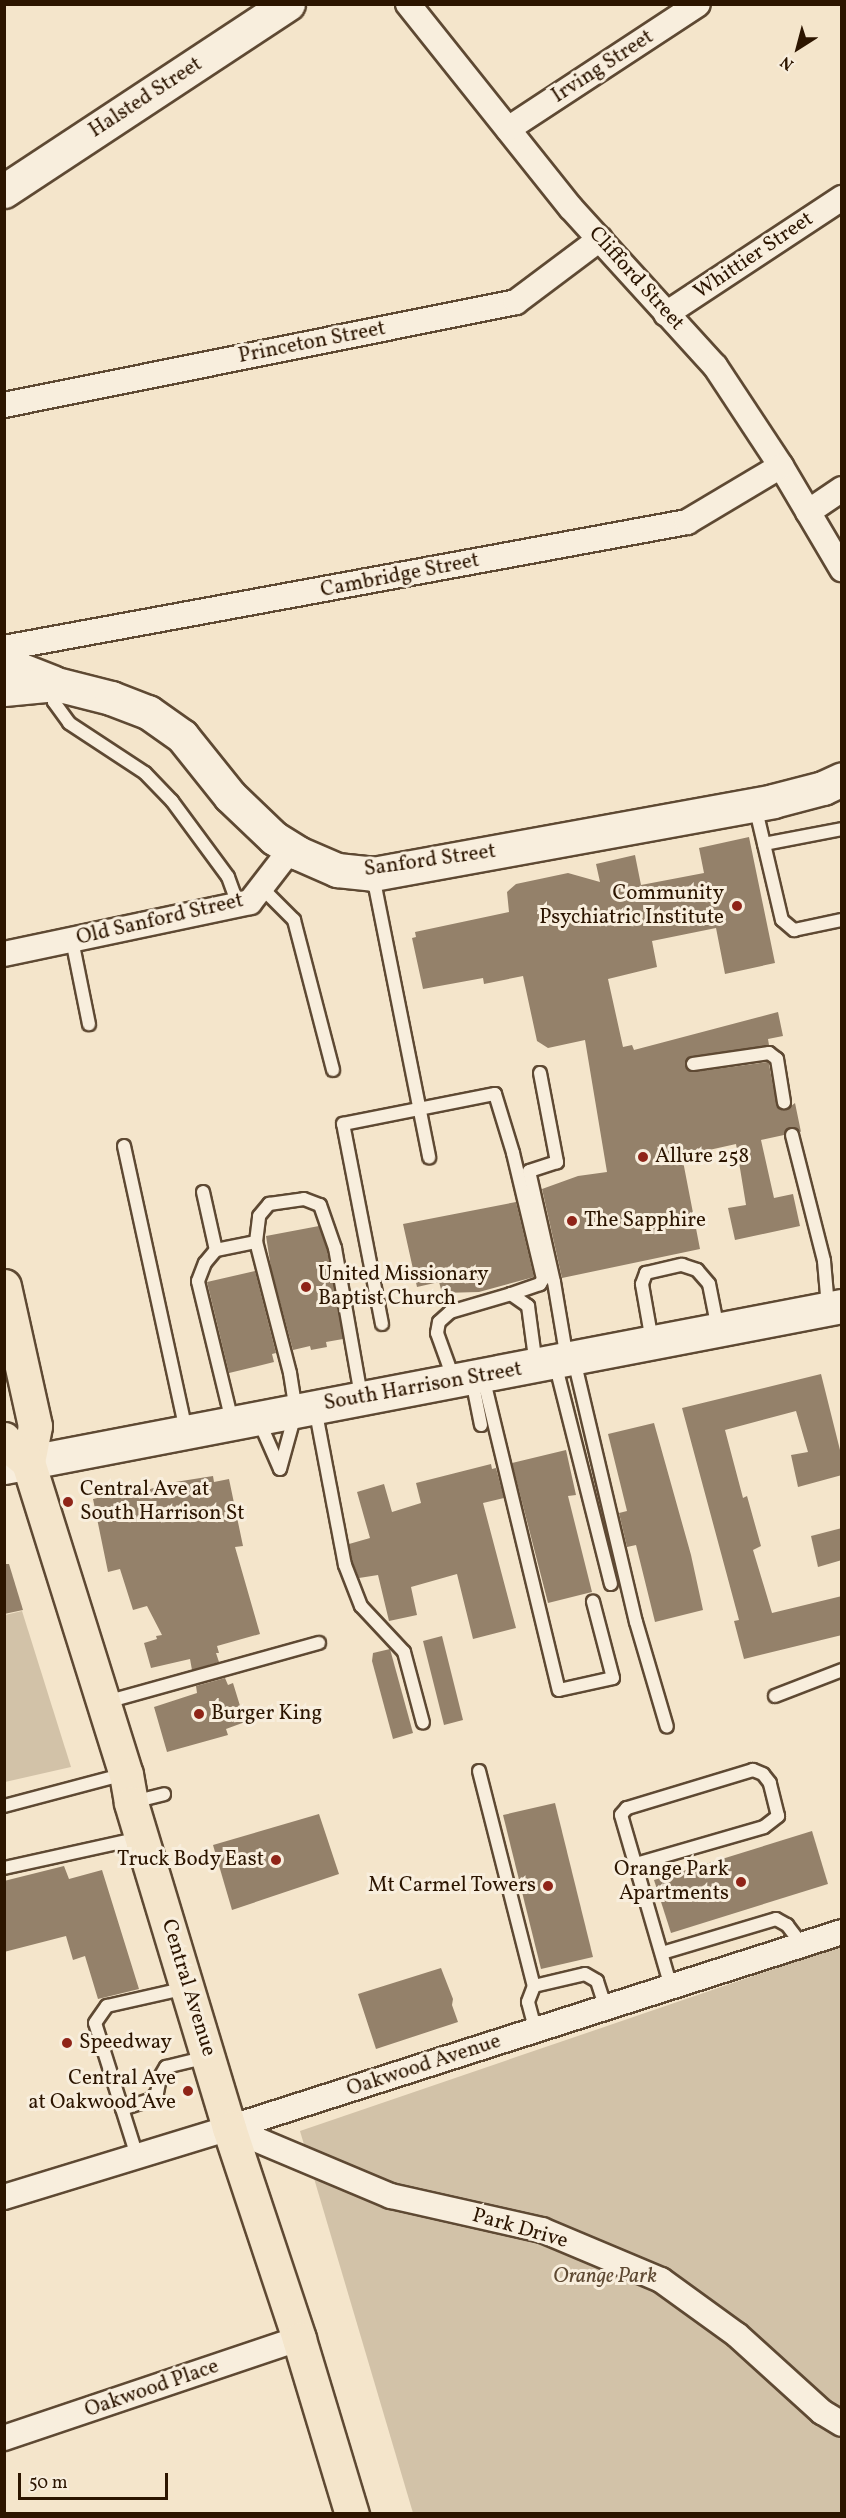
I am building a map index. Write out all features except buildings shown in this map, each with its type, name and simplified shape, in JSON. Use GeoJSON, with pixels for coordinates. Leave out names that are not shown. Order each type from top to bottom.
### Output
{"type":"FeatureCollection","features":[{"type":"Feature","properties":{"kind":"main road","name":"Halsted Street"},"geometry":{"type":"LineString","coordinates":[[4,191],[288,4]]}},
{"type":"Feature","properties":{"kind":"main road"},"geometry":{"type":"LineString","coordinates":[[4,663],[22,668],[56,684]]}},
{"type":"Feature","properties":{"kind":"main road","name":"Sanford Street"},"geometry":{"type":"LineString","coordinates":[[4,689],[56,684],[111,698],[148,712],[182,736],[230,796],[274,838],[291,849],[337,870],[373,874],[754,805],[823,788],[842,779]]}},
{"type":"Feature","properties":{"kind":"main road","name":"Central Avenue"},"geometry":{"type":"LineString","coordinates":[[4,1286],[35,1426],[16,1464],[104,1703],[228,2128],[299,2339],[352,2514]]}},
{"type":"Feature","properties":{"kind":"main road","name":"South Harrison Street"},"geometry":{"type":"LineString","coordinates":[[16,1464],[361,1398],[395,1400],[469,1378],[835,1307]]}},
{"type":"Feature","properties":{"kind":"main road"},"geometry":{"type":"LineString","coordinates":[[4,1440],[16,1464]]}},
{"type":"Feature","properties":{"kind":"street","name":"Clifford Street"},"geometry":{"type":"LineString","coordinates":[[408,4],[600,239],[715,366],[780,466],[842,570]]}},
{"type":"Feature","properties":{"kind":"street","name":"Irving Street"},"geometry":{"type":"LineString","coordinates":[[508,129],[698,4]]}},
{"type":"Feature","properties":{"kind":"street","name":"Whittier Street"},"geometry":{"type":"LineString","coordinates":[[666,314],[842,198]]}},
{"type":"Feature","properties":{"kind":"street","name":"Princeton Street"},"geometry":{"type":"LineString","coordinates":[[4,405],[516,302],[600,239]]}},
{"type":"Feature","properties":{"kind":"street","name":"Cambridge Street"},"geometry":{"type":"LineString","coordinates":[[4,648],[687,522],[780,466]]}},
{"type":"Feature","properties":{"kind":"street"},"geometry":{"type":"LineString","coordinates":[[808,512],[842,489]]}},
{"type":"Feature","properties":{"kind":"street","name":"Old Sanford Street"},"geometry":{"type":"LineString","coordinates":[[4,954],[250,902],[291,849]]}},
{"type":"Feature","properties":{"kind":"street","name":"Oakwood Avenue"},"geometry":{"type":"LineString","coordinates":[[4,2197],[536,2031],[842,1932]]}},
{"type":"Feature","properties":{"kind":"street","name":"Park Drive"},"geometry":{"type":"LineString","coordinates":[[228,2128],[391,2196],[542,2230],[661,2280],[737,2335],[822,2412],[842,2424]]}},
{"type":"Feature","properties":{"kind":"street","name":"Oakwood Place"},"geometry":{"type":"LineString","coordinates":[[4,2438],[299,2339]]}},
{"type":"Feature","properties":{"kind":"lane"},"geometry":{"type":"LineString","coordinates":[[56,684],[54,702],[69,723],[145,773],[172,801],[228,877],[238,904]]}},
{"type":"Feature","properties":{"kind":"lane"},"geometry":{"type":"LineString","coordinates":[[754,805],[782,920],[794,930],[842,920]]}},
{"type":"Feature","properties":{"kind":"lane"},"geometry":{"type":"LineString","coordinates":[[764,844],[842,829]]}},
{"type":"Feature","properties":{"kind":"lane"},"geometry":{"type":"LineString","coordinates":[[373,874],[429,1157]]}},
{"type":"Feature","properties":{"kind":"lane"},"geometry":{"type":"LineString","coordinates":[[261,887],[294,920],[333,1070]]}},
{"type":"Feature","properties":{"kind":"lane"},"geometry":{"type":"LineString","coordinates":[[72,940],[89,1024]]}},
{"type":"Feature","properties":{"kind":"lane"},"geometry":{"type":"LineString","coordinates":[[693,1064],[769,1053],[777,1059],[784,1102]]}},
{"type":"Feature","properties":{"kind":"lane"},"geometry":{"type":"LineString","coordinates":[[540,1073],[557,1162],[529,1170],[554,1282],[558,1362],[611,1584]]}},
{"type":"Feature","properties":{"kind":"lane"},"geometry":{"type":"LineString","coordinates":[[382,1324],[343,1124],[495,1094],[513,1153],[543,1279],[540,1284],[450,1312],[439,1322],[437,1334],[469,1378],[559,1690],[613,1678],[593,1602]]}},
{"type":"Feature","properties":{"kind":"lane"},"geometry":{"type":"LineString","coordinates":[[792,1135],[835,1307]]}},
{"type":"Feature","properties":{"kind":"lane"},"geometry":{"type":"LineString","coordinates":[[124,1146],[186,1432]]}},
{"type":"Feature","properties":{"kind":"lane"},"geometry":{"type":"LineString","coordinates":[[203,1192],[216,1250]]}},
{"type":"Feature","properties":{"kind":"lane"},"geometry":{"type":"LineString","coordinates":[[361,1398],[335,1248],[320,1205],[304,1199],[269,1204],[260,1216],[256,1242],[290,1373],[305,1409],[345,1565],[361,1605],[404,1652],[423,1723]]}},
{"type":"Feature","properties":{"kind":"lane"},"geometry":{"type":"LineString","coordinates":[[256,1242],[216,1250],[205,1263],[198,1281],[245,1420],[279,1469],[305,1409]]}},
{"type":"Feature","properties":{"kind":"lane"},"geometry":{"type":"LineString","coordinates":[[652,1344],[642,1284],[646,1273],[686,1265],[698,1270],[709,1284],[719,1330]]}},
{"type":"Feature","properties":{"kind":"lane"},"geometry":{"type":"LineString","coordinates":[[511,1294],[528,1306],[558,1362],[667,1727]]}},
{"type":"Feature","properties":{"kind":"lane"},"geometry":{"type":"LineString","coordinates":[[469,1378],[481,1425]]}},
{"type":"Feature","properties":{"kind":"lane"},"geometry":{"type":"LineString","coordinates":[[104,1703],[319,1643]]}},
{"type":"Feature","properties":{"kind":"lane"},"geometry":{"type":"LineString","coordinates":[[775,1696],[842,1670]]}},
{"type":"Feature","properties":{"kind":"lane"},"geometry":{"type":"LineString","coordinates":[[636,1864],[764,1827],[778,1816],[770,1783],[763,1774],[753,1770],[627,1808],[621,1815],[671,1988]]}},
{"type":"Feature","properties":{"kind":"lane"},"geometry":{"type":"LineString","coordinates":[[478,1771],[534,1986],[528,2002],[536,2031]]}},
{"type":"Feature","properties":{"kind":"lane"},"geometry":{"type":"LineString","coordinates":[[4,1806],[129,1788],[164,1794]]}},
{"type":"Feature","properties":{"kind":"lane"},"geometry":{"type":"LineString","coordinates":[[4,1868],[142,1838]]}},
{"type":"Feature","properties":{"kind":"lane"},"geometry":{"type":"LineString","coordinates":[[662,1953],[776,1919],[787,1925],[802,1945]]}},
{"type":"Feature","properties":{"kind":"lane"},"geometry":{"type":"LineString","coordinates":[[534,1986],[585,1974],[597,1981],[606,2008]]}},
{"type":"Feature","properties":{"kind":"lane"},"geometry":{"type":"LineString","coordinates":[[137,2156],[95,2022],[107,2006],[187,1988]]}},
{"type":"Feature","properties":{"kind":"lane"},"geometry":{"type":"LineString","coordinates":[[122,2109],[150,2100],[157,2093],[160,2077],[166,2067],[209,2057]]}},
{"type":"Feature","properties":{"kind":"green space"},"geometry":{"type":"Polygon","coordinates":[[[22,1611],[71,1767],[5,1782],[5,1615],[22,1611]]]}},
{"type":"Feature","properties":{"kind":"green space","name":"Orange Park"},"geometry":{"type":"Polygon","coordinates":[[[841,1946],[841,2513],[413,2513],[300,2131],[841,1946]]]}},
{"type":"Feature","properties":{"kind":"place","name":"Community Psychiatric Institute"},"geometry":{"type":"Point","coordinates":[737,906]}},
{"type":"Feature","properties":{"kind":"place","name":"Allure 258"},"geometry":{"type":"Point","coordinates":[643,1157]}},
{"type":"Feature","properties":{"kind":"place","name":"The Sapphire"},"geometry":{"type":"Point","coordinates":[572,1221]}},
{"type":"Feature","properties":{"kind":"place","name":"United Missionary Baptist Church"},"geometry":{"type":"Point","coordinates":[306,1287]}},
{"type":"Feature","properties":{"kind":"place","name":"Central Ave at South Harrison St"},"geometry":{"type":"Point","coordinates":[68,1502]}},
{"type":"Feature","properties":{"kind":"place","name":"Burger King"},"geometry":{"type":"Point","coordinates":[199,1714]}},
{"type":"Feature","properties":{"kind":"place","name":"Truck Body East"},"geometry":{"type":"Point","coordinates":[276,1860]}},
{"type":"Feature","properties":{"kind":"place","name":"Orange Park Apartments"},"geometry":{"type":"Point","coordinates":[741,1882]}},
{"type":"Feature","properties":{"kind":"place","name":"Mt Carmel Towers"},"geometry":{"type":"Point","coordinates":[548,1886]}},
{"type":"Feature","properties":{"kind":"place","name":"Speedway"},"geometry":{"type":"Point","coordinates":[67,2043]}},
{"type":"Feature","properties":{"kind":"place","name":"Central Ave at Oakwood Ave"},"geometry":{"type":"Point","coordinates":[188,2091]}}]}
